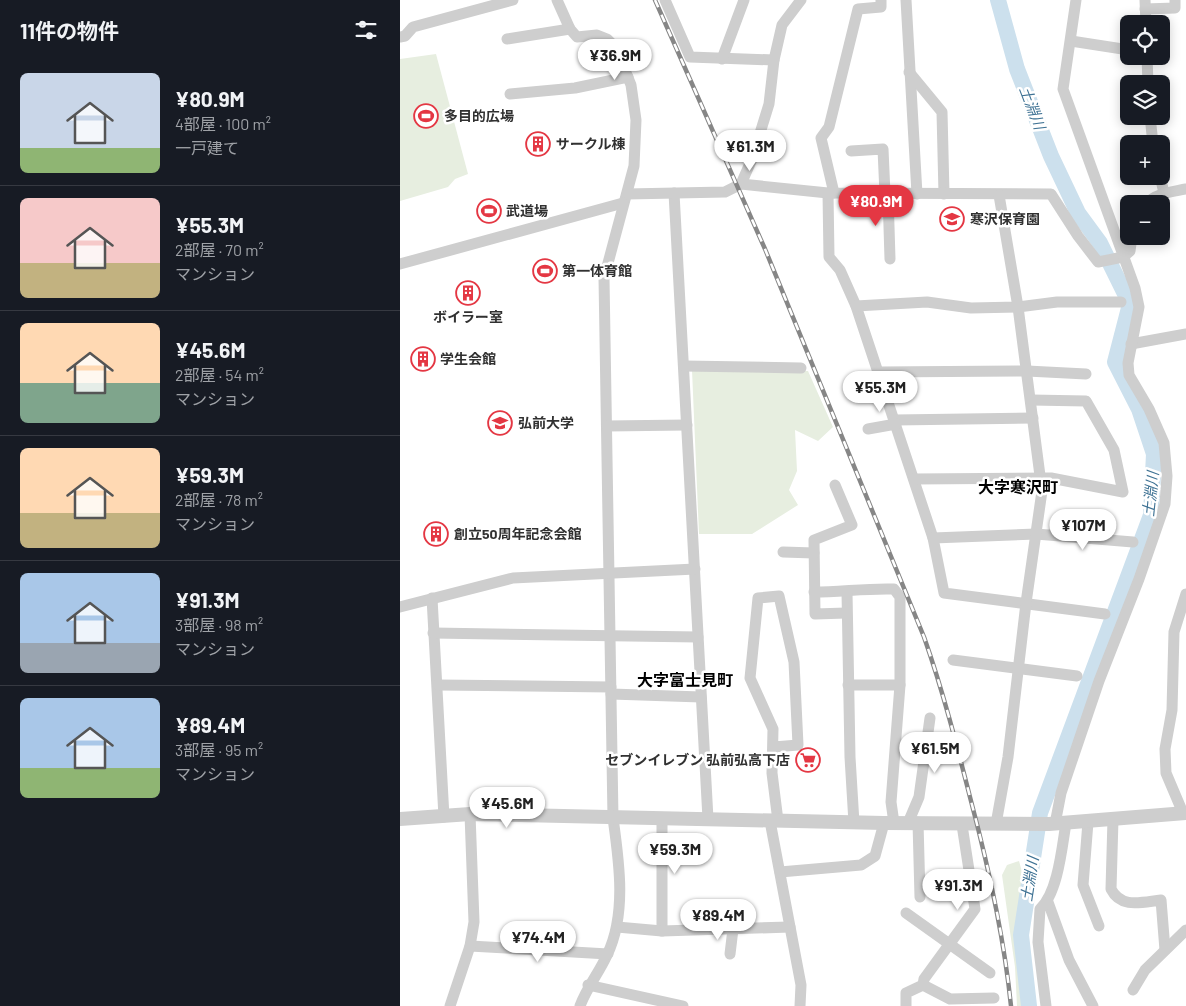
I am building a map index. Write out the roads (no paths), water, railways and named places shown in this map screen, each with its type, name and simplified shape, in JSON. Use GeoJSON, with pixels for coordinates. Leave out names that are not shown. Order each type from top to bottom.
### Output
{"type":"FeatureCollection","features":[{"type":"Feature","properties":{"kind":"street"},"geometry":{"type":"LineString","coordinates":[[400,37],[405,36],[413,27],[513,0]]}},
{"type":"Feature","properties":{"kind":"street"},"geometry":{"type":"LineString","coordinates":[[557,0],[570,29],[577,37],[597,35],[607,39],[616,48],[628,77],[636,120],[634,166],[604,278],[613,818],[618,854],[619,903],[617,927],[608,954],[588,985],[580,1006]]}},
{"type":"Feature","properties":{"kind":"street"},"geometry":{"type":"LineString","coordinates":[[665,0],[690,57],[774,60]]}},
{"type":"Feature","properties":{"kind":"street"},"geometry":{"type":"LineString","coordinates":[[722,59],[744,0]]}},
{"type":"Feature","properties":{"kind":"street"},"geometry":{"type":"LineString","coordinates":[[741,184],[752,159],[769,104],[774,60],[782,25],[801,0]]}},
{"type":"Feature","properties":{"kind":"street"},"geometry":{"type":"LineString","coordinates":[[881,0],[881,7],[858,9],[828,127],[821,138],[831,193],[829,257],[840,270],[856,306],[896,422],[933,538],[944,593],[1105,614]]}},
{"type":"Feature","properties":{"kind":"street"},"geometry":{"type":"LineString","coordinates":[[906,0],[916,194]]}},
{"type":"Feature","properties":{"kind":"street"},"geometry":{"type":"LineString","coordinates":[[1046,1006],[1038,942],[1040,909],[1048,902],[1060,859],[1057,824],[1061,793],[1099,680],[1139,579],[1165,504],[1167,476],[1164,443],[1149,409],[1129,375],[1131,344],[1139,307],[1135,288],[1120,257],[1096,177],[1063,89],[1076,0]]}},
{"type":"Feature","properties":{"kind":"street"},"geometry":{"type":"LineString","coordinates":[[1145,5],[1175,8],[1175,0]]}},
{"type":"Feature","properties":{"kind":"street"},"geometry":{"type":"LineString","coordinates":[[507,39],[570,29]]}},
{"type":"Feature","properties":{"kind":"street"},"geometry":{"type":"LineString","coordinates":[[1071,41],[1120,49]]}},
{"type":"Feature","properties":{"kind":"street"},"geometry":{"type":"LineString","coordinates":[[909,72],[942,112],[944,194]]}},
{"type":"Feature","properties":{"kind":"street"},"geometry":{"type":"LineString","coordinates":[[510,94],[575,88],[628,77]]}},
{"type":"Feature","properties":{"kind":"street"},"geometry":{"type":"LineString","coordinates":[[851,151],[883,149],[890,259]]}},
{"type":"Feature","properties":{"kind":"street"},"geometry":{"type":"LineString","coordinates":[[400,264],[625,199],[674,193],[725,192],[741,184],[831,193],[1051,194],[1083,243],[1098,262],[1120,257],[1130,252],[1131,245]]}},
{"type":"Feature","properties":{"kind":"street"},"geometry":{"type":"LineString","coordinates":[[1162,185],[1164,193]]}},
{"type":"Feature","properties":{"kind":"street"},"geometry":{"type":"LineString","coordinates":[[1160,195],[1186,190]]}},
{"type":"Feature","properties":{"kind":"street"},"geometry":{"type":"LineString","coordinates":[[674,193],[708,819]]}},
{"type":"Feature","properties":{"kind":"street"},"geometry":{"type":"LineString","coordinates":[[996,824],[1008,757],[1042,478],[1018,307],[999,195]]}},
{"type":"Feature","properties":{"kind":"street"},"geometry":{"type":"LineString","coordinates":[[856,306],[928,302],[971,308],[1018,307],[1057,302],[1121,302]]}},
{"type":"Feature","properties":{"kind":"street"},"geometry":{"type":"LineString","coordinates":[[1131,344],[1186,334]]}},
{"type":"Feature","properties":{"kind":"street"},"geometry":{"type":"LineString","coordinates":[[684,366],[801,368]]}},
{"type":"Feature","properties":{"kind":"street"},"geometry":{"type":"LineString","coordinates":[[878,372],[1027,371],[1086,374]]}},
{"type":"Feature","properties":{"kind":"street"},"geometry":{"type":"LineString","coordinates":[[914,479],[1051,478],[1123,492],[1114,450],[1086,401],[1031,400]]}},
{"type":"Feature","properties":{"kind":"street"},"geometry":{"type":"LineString","coordinates":[[868,429],[896,422],[1033,418]]}},
{"type":"Feature","properties":{"kind":"street"},"geometry":{"type":"LineString","coordinates":[[607,426],[687,425]]}},
{"type":"Feature","properties":{"kind":"street"},"geometry":{"type":"LineString","coordinates":[[835,484],[852,525],[814,540],[815,614],[846,613]]}},
{"type":"Feature","properties":{"kind":"street"},"geometry":{"type":"LineString","coordinates":[[933,538],[1036,534],[1133,542]]}},
{"type":"Feature","properties":{"kind":"street"},"geometry":{"type":"LineString","coordinates":[[783,552],[814,553]]}},
{"type":"Feature","properties":{"kind":"street"},"geometry":{"type":"LineString","coordinates":[[400,607],[513,578],[694,570]]}},
{"type":"Feature","properties":{"kind":"street"},"geometry":{"type":"LineString","coordinates":[[814,592],[847,592],[859,588],[894,589],[900,597],[900,685],[892,802],[901,823],[920,898]]}},
{"type":"Feature","properties":{"kind":"street"},"geometry":{"type":"LineString","coordinates":[[847,592],[848,685],[854,823]]}},
{"type":"Feature","properties":{"kind":"street"},"geometry":{"type":"LineString","coordinates":[[400,820],[470,814],[962,825],[1057,824],[1185,813],[1166,773],[1165,749],[1172,710],[1174,632],[1186,594]]}},
{"type":"Feature","properties":{"kind":"street"},"geometry":{"type":"LineString","coordinates":[[774,747],[798,745],[794,662],[779,596],[758,598],[750,678],[773,729],[774,821],[780,872],[801,985],[800,1006]]}},
{"type":"Feature","properties":{"kind":"street"},"geometry":{"type":"LineString","coordinates":[[432,598],[444,817]]}},
{"type":"Feature","properties":{"kind":"street"},"geometry":{"type":"LineString","coordinates":[[433,632],[698,638]]}},
{"type":"Feature","properties":{"kind":"street"},"geometry":{"type":"LineString","coordinates":[[953,660],[1077,676]]}},
{"type":"Feature","properties":{"kind":"street"},"geometry":{"type":"LineString","coordinates":[[438,685],[611,691],[701,697]]}},
{"type":"Feature","properties":{"kind":"street"},"geometry":{"type":"LineString","coordinates":[[848,685],[900,685]]}},
{"type":"Feature","properties":{"kind":"street"},"geometry":{"type":"LineString","coordinates":[[780,872],[861,865],[875,856],[901,823],[918,797],[930,718]]}},
{"type":"Feature","properties":{"kind":"street"},"geometry":{"type":"LineString","coordinates":[[450,1006],[470,946],[474,922],[470,814]]}},
{"type":"Feature","properties":{"kind":"street"},"geometry":{"type":"LineString","coordinates":[[662,818],[662,932]]}},
{"type":"Feature","properties":{"kind":"street"},"geometry":{"type":"LineString","coordinates":[[1113,820],[1111,889],[1114,896],[1128,904],[1160,900],[1166,950]]}},
{"type":"Feature","properties":{"kind":"street"},"geometry":{"type":"LineString","coordinates":[[1088,822],[1084,884],[1099,926]]}},
{"type":"Feature","properties":{"kind":"street"},"geometry":{"type":"LineString","coordinates":[[923,985],[924,980],[975,909],[962,825]]}},
{"type":"Feature","properties":{"kind":"street"},"geometry":{"type":"LineString","coordinates":[[1048,902],[1069,960],[1093,1006]]}},
{"type":"Feature","properties":{"kind":"street"},"geometry":{"type":"LineString","coordinates":[[906,913],[990,972]]}},
{"type":"Feature","properties":{"kind":"street"},"geometry":{"type":"LineString","coordinates":[[617,927],[662,932],[790,927]]}},
{"type":"Feature","properties":{"kind":"street"},"geometry":{"type":"LineString","coordinates":[[730,954],[733,929]]}},
{"type":"Feature","properties":{"kind":"street"},"geometry":{"type":"LineString","coordinates":[[1133,990],[1144,970],[1186,930]]}},
{"type":"Feature","properties":{"kind":"street"},"geometry":{"type":"LineString","coordinates":[[470,946],[608,954]]}},
{"type":"Feature","properties":{"kind":"street"},"geometry":{"type":"LineString","coordinates":[[588,985],[683,1006]]}},
{"type":"Feature","properties":{"kind":"street"},"geometry":{"type":"LineString","coordinates":[[906,1006],[906,992],[923,985],[950,999],[994,998]]}},
{"type":"Feature","properties":{"kind":"waterway","name":"土淵川"},"geometry":{"type":"LineString","coordinates":[[998,0],[1017,69],[1051,156],[1078,213],[1100,243],[1130,304],[1115,362],[1139,409],[1154,454],[1151,515],[1040,813],[1021,935],[1029,1006]]}},
{"type":"Feature","properties":{"kind":"railway"},"geometry":{"type":"LineString","coordinates":[[655,0],[765,249],[924,637],[949,719],[984,852],[1000,929],[1011,1006]]}},
{"type":"Feature","properties":{"kind":"place","name":"多目的広場"},"geometry":{"type":"Point","coordinates":[426,116]}},
{"type":"Feature","properties":{"kind":"place","name":"サークル棟"},"geometry":{"type":"Point","coordinates":[538,144]}},
{"type":"Feature","properties":{"kind":"place","name":"武道場"},"geometry":{"type":"Point","coordinates":[489,211]}},
{"type":"Feature","properties":{"kind":"place","name":"寒沢保育園"},"geometry":{"type":"Point","coordinates":[952,219]}},
{"type":"Feature","properties":{"kind":"place","name":"第一体育館"},"geometry":{"type":"Point","coordinates":[545,271]}},
{"type":"Feature","properties":{"kind":"place","name":"ボイラー室"},"geometry":{"type":"Point","coordinates":[468,293]}},
{"type":"Feature","properties":{"kind":"place","name":"学生会館"},"geometry":{"type":"Point","coordinates":[423,359]}},
{"type":"Feature","properties":{"kind":"place","name":"弘前大学"},"geometry":{"type":"Point","coordinates":[500,423]}},
{"type":"Feature","properties":{"kind":"place","name":"創立50周年記念会館"},"geometry":{"type":"Point","coordinates":[436,534]}},
{"type":"Feature","properties":{"kind":"place","name":"セブンイレブン 弘前弘高下店"},"geometry":{"type":"Point","coordinates":[808,760]}},
{"type":"Feature","properties":{"kind":"district","name":"大字寒沢町"},"geometry":{"type":"Point","coordinates":[1018,487]}},
{"type":"Feature","properties":{"kind":"district","name":"大字富士見町"},"geometry":{"type":"Point","coordinates":[685,680]}}]}
